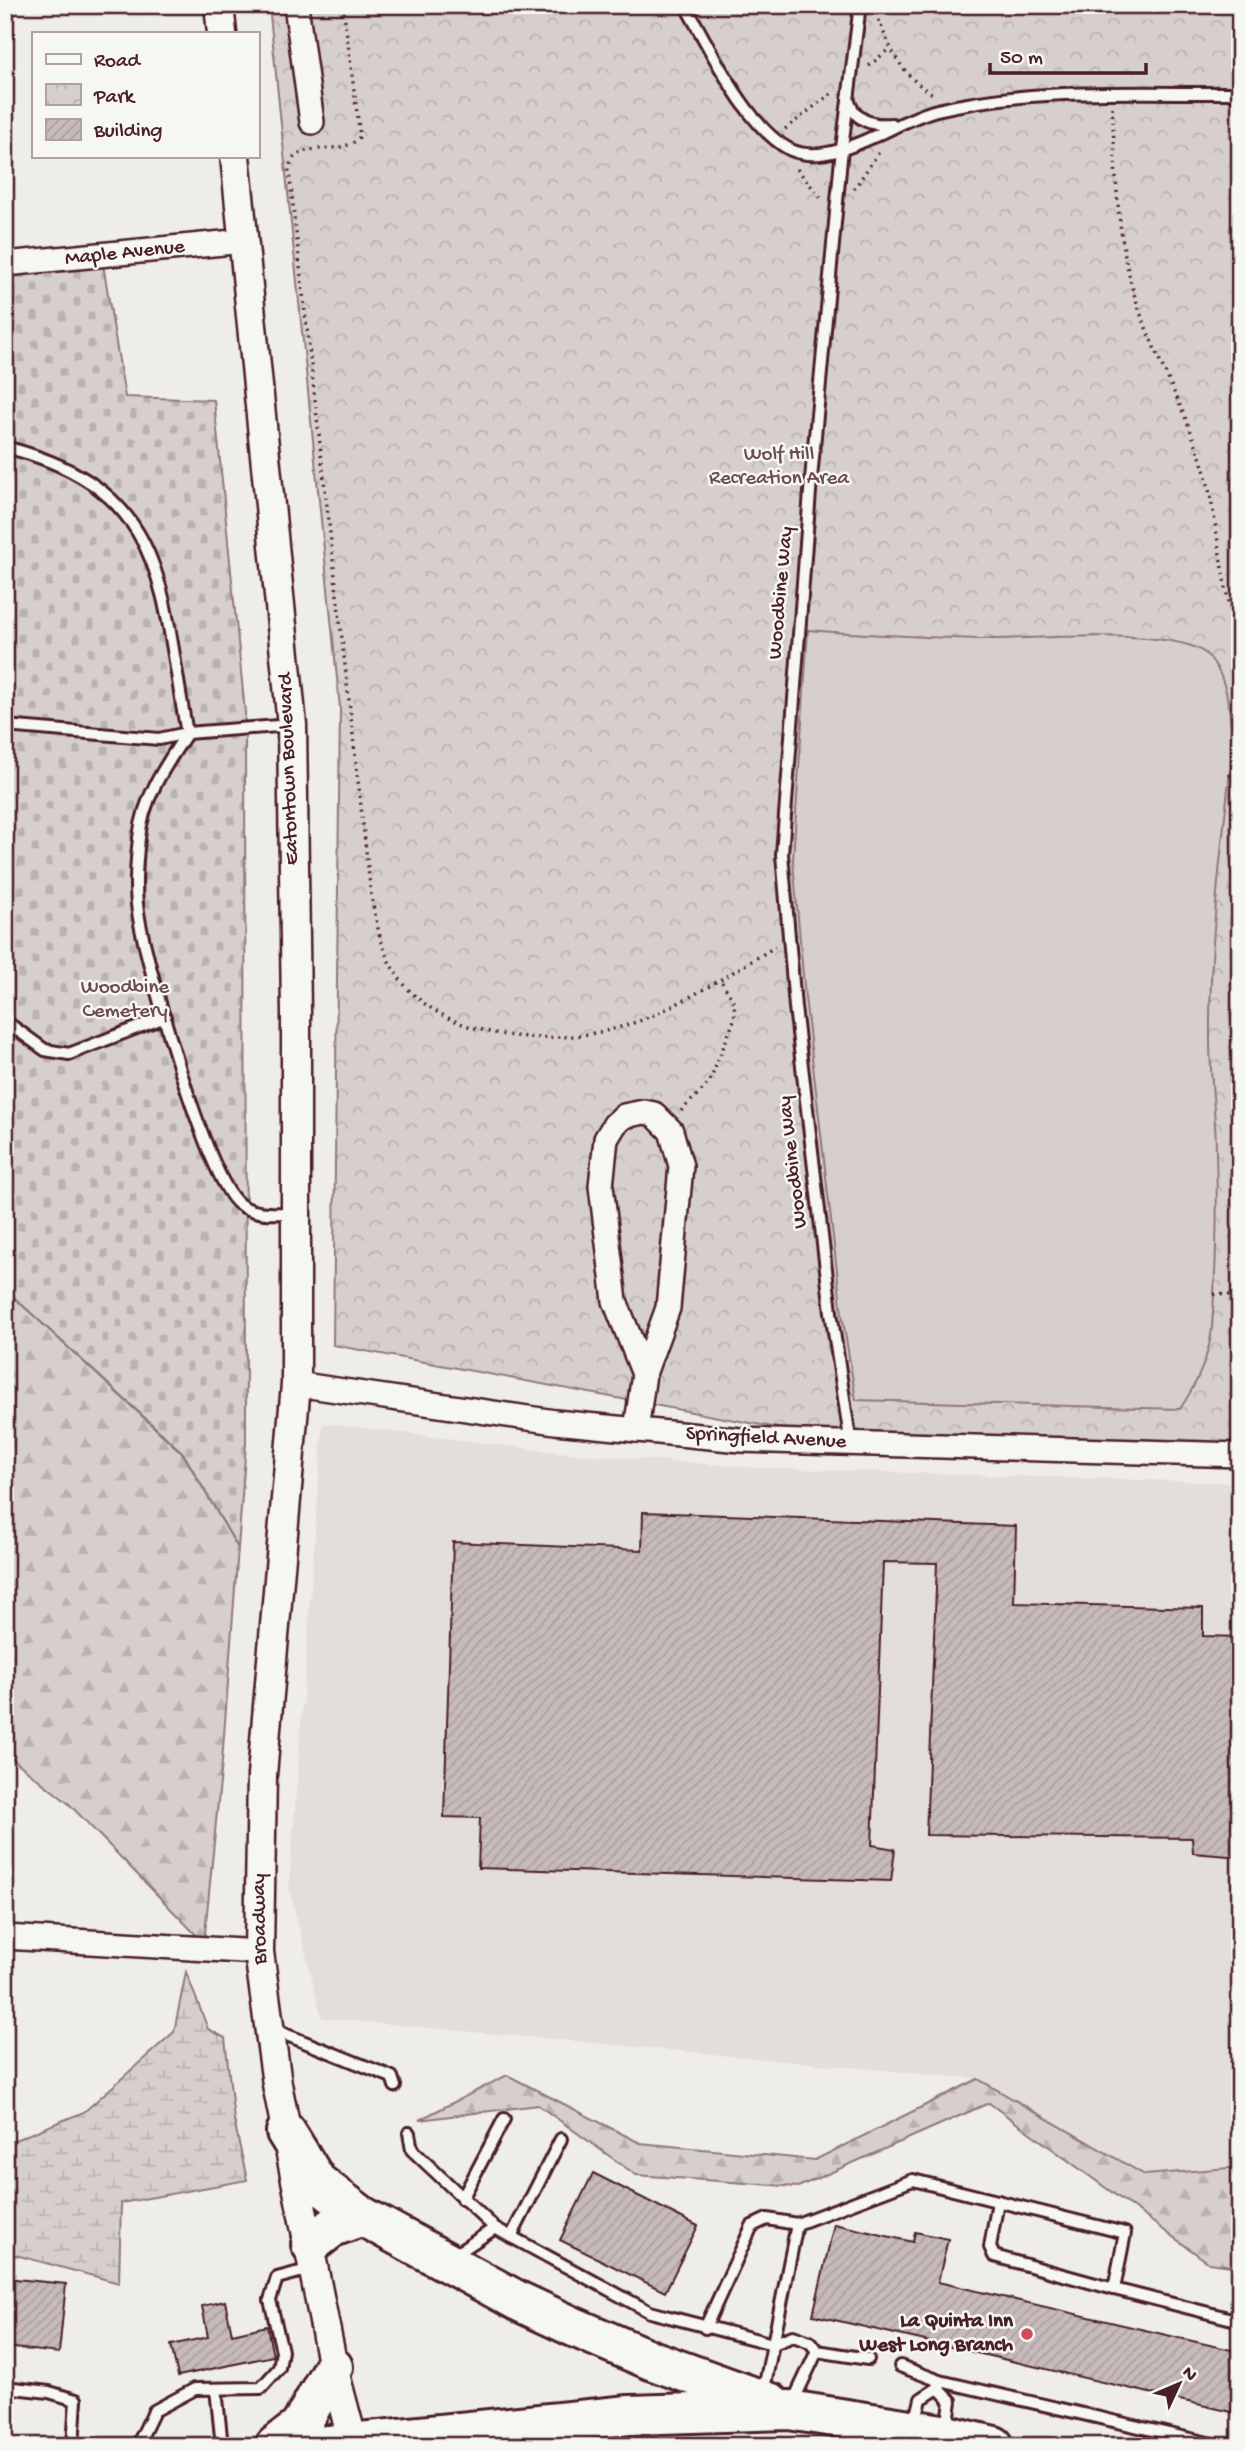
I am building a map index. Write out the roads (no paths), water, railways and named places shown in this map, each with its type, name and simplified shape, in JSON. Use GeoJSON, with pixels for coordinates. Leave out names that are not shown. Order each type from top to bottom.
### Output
{"type":"FeatureCollection","features":[{"type":"Feature","properties":{"kind":"highway"},"geometry":{"type":"LineString","coordinates":[[286,2132],[317,2182],[362,2216],[574,2327],[771,2407]]}},
{"type":"Feature","properties":{"kind":"highway"},"geometry":{"type":"LineString","coordinates":[[313,2256],[333,2227],[362,2216]]}},
{"type":"Feature","properties":{"kind":"highway"},"geometry":{"type":"LineString","coordinates":[[275,2446],[300,2427],[333,2367]]}},
{"type":"Feature","properties":{"kind":"highway"},"geometry":{"type":"LineString","coordinates":[[342,2445],[629,2415],[771,2407],[994,2446]]}},
{"type":"Feature","properties":{"kind":"street"},"geometry":{"type":"LineString","coordinates":[[219,5],[222,32]]}},
{"type":"Feature","properties":{"kind":"street"},"geometry":{"type":"LineString","coordinates":[[296,5],[313,122]]}},
{"type":"Feature","properties":{"kind":"street","name":"Eatontown Boulevard"},"geometry":{"type":"LineString","coordinates":[[235,158],[292,725],[296,1384]]}},
{"type":"Feature","properties":{"kind":"street","name":"Maple Avenue"},"geometry":{"type":"LineString","coordinates":[[5,264],[244,241]]}},
{"type":"Feature","properties":{"kind":"street"},"geometry":{"type":"LineString","coordinates":[[636,1430],[644,1374],[668,1308],[681,1166],[678,1148],[666,1124],[654,1114],[644,1112],[624,1116],[615,1124],[606,1139],[601,1186],[615,1301],[644,1374]]}},
{"type":"Feature","properties":{"kind":"street","name":"Springfield Avenue"},"geometry":{"type":"LineString","coordinates":[[296,1384],[491,1414],[741,1440],[1240,1455]]}},
{"type":"Feature","properties":{"kind":"street","name":"Broadway"},"geometry":{"type":"LineString","coordinates":[[296,1384],[262,1775],[259,1952],[286,2132],[313,2256],[333,2367],[342,2445]]}},
{"type":"Feature","properties":{"kind":"street"},"geometry":{"type":"LineString","coordinates":[[5,1937],[259,1952]]}},
{"type":"Feature","properties":{"kind":"lane"},"geometry":{"type":"LineString","coordinates":[[685,5],[729,83],[780,143],[792,150],[810,154],[842,148],[936,110],[974,103],[1111,94],[1240,93]]}},
{"type":"Feature","properties":{"kind":"lane","name":"Woodbine Way"},"geometry":{"type":"LineString","coordinates":[[851,1445],[831,1312],[782,854],[842,148],[860,5]]}},
{"type":"Feature","properties":{"kind":"lane"},"geometry":{"type":"LineString","coordinates":[[848,96],[850,106],[862,120],[881,125],[902,123]]}},
{"type":"Feature","properties":{"kind":"lane"},"geometry":{"type":"LineString","coordinates":[[5,447],[37,455],[83,476],[117,503],[140,532],[157,574],[187,733],[151,791],[142,817],[138,849],[139,918],[165,1017],[199,1125],[227,1190],[240,1205],[255,1213],[295,1213]]}},
{"type":"Feature","properties":{"kind":"lane"},"geometry":{"type":"LineString","coordinates":[[5,726],[159,739],[187,733],[292,725]]}},
{"type":"Feature","properties":{"kind":"lane"},"geometry":{"type":"LineString","coordinates":[[5,1021],[45,1050],[69,1054],[165,1017]]}},
{"type":"Feature","properties":{"kind":"lane"},"geometry":{"type":"LineString","coordinates":[[270,2028],[392,2077],[395,2086]]}},
{"type":"Feature","properties":{"kind":"lane"},"geometry":{"type":"LineString","coordinates":[[462,2199],[504,2119]]}},
{"type":"Feature","properties":{"kind":"lane"},"geometry":{"type":"LineString","coordinates":[[408,2133],[412,2150],[495,2228],[650,2312],[773,2344],[793,2336],[810,2342],[817,2351],[868,2359]]}},
{"type":"Feature","properties":{"kind":"lane"},"geometry":{"type":"LineString","coordinates":[[510,2237],[561,2139]]}},
{"type":"Feature","properties":{"kind":"lane"},"geometry":{"type":"LineString","coordinates":[[705,2328],[752,2226],[767,2219],[797,2224],[913,2180],[1125,2233],[1114,2289]]}},
{"type":"Feature","properties":{"kind":"lane"},"geometry":{"type":"LineString","coordinates":[[998,2201],[990,2246],[994,2256],[1240,2321]]}},
{"type":"Feature","properties":{"kind":"lane"},"geometry":{"type":"LineString","coordinates":[[771,2407],[773,2344],[797,2224]]}},
{"type":"Feature","properties":{"kind":"lane"},"geometry":{"type":"LineString","coordinates":[[445,2261],[495,2228]]}},
{"type":"Feature","properties":{"kind":"lane"},"geometry":{"type":"LineString","coordinates":[[137,2446],[154,2412],[195,2389],[261,2388],[279,2368],[282,2351],[270,2300],[277,2278],[313,2256]]}},
{"type":"Feature","properties":{"kind":"lane"},"geometry":{"type":"LineString","coordinates":[[771,2407],[817,2351]]}},
{"type":"Feature","properties":{"kind":"lane"},"geometry":{"type":"LineString","coordinates":[[900,2366],[939,2384],[1222,2446]]}},
{"type":"Feature","properties":{"kind":"lane"},"geometry":{"type":"LineString","coordinates":[[930,2433],[951,2401],[939,2384]]}},
{"type":"Feature","properties":{"kind":"lane"},"geometry":{"type":"LineString","coordinates":[[930,2433],[921,2399],[939,2384]]}},
{"type":"Feature","properties":{"kind":"lane"},"geometry":{"type":"LineString","coordinates":[[5,2388],[49,2392],[76,2400],[73,2446]]}},
{"type":"Feature","properties":{"kind":"lane"},"geometry":{"type":"LineString","coordinates":[[216,2389],[222,2446]]}},
{"type":"Feature","properties":{"kind":"place","name":"La Quinta Inn West Long Branch"},"geometry":{"type":"Point","coordinates":[1027,2334]}},
{"type":"Feature","properties":{"kind":"park label","name":"Wolf Hill Recreation Area"},"geometry":{"type":"Point","coordinates":[779,467]}},
{"type":"Feature","properties":{"kind":"park label","name":"Woodbine Cemetery"},"geometry":{"type":"Point","coordinates":[125,1000]}}]}
